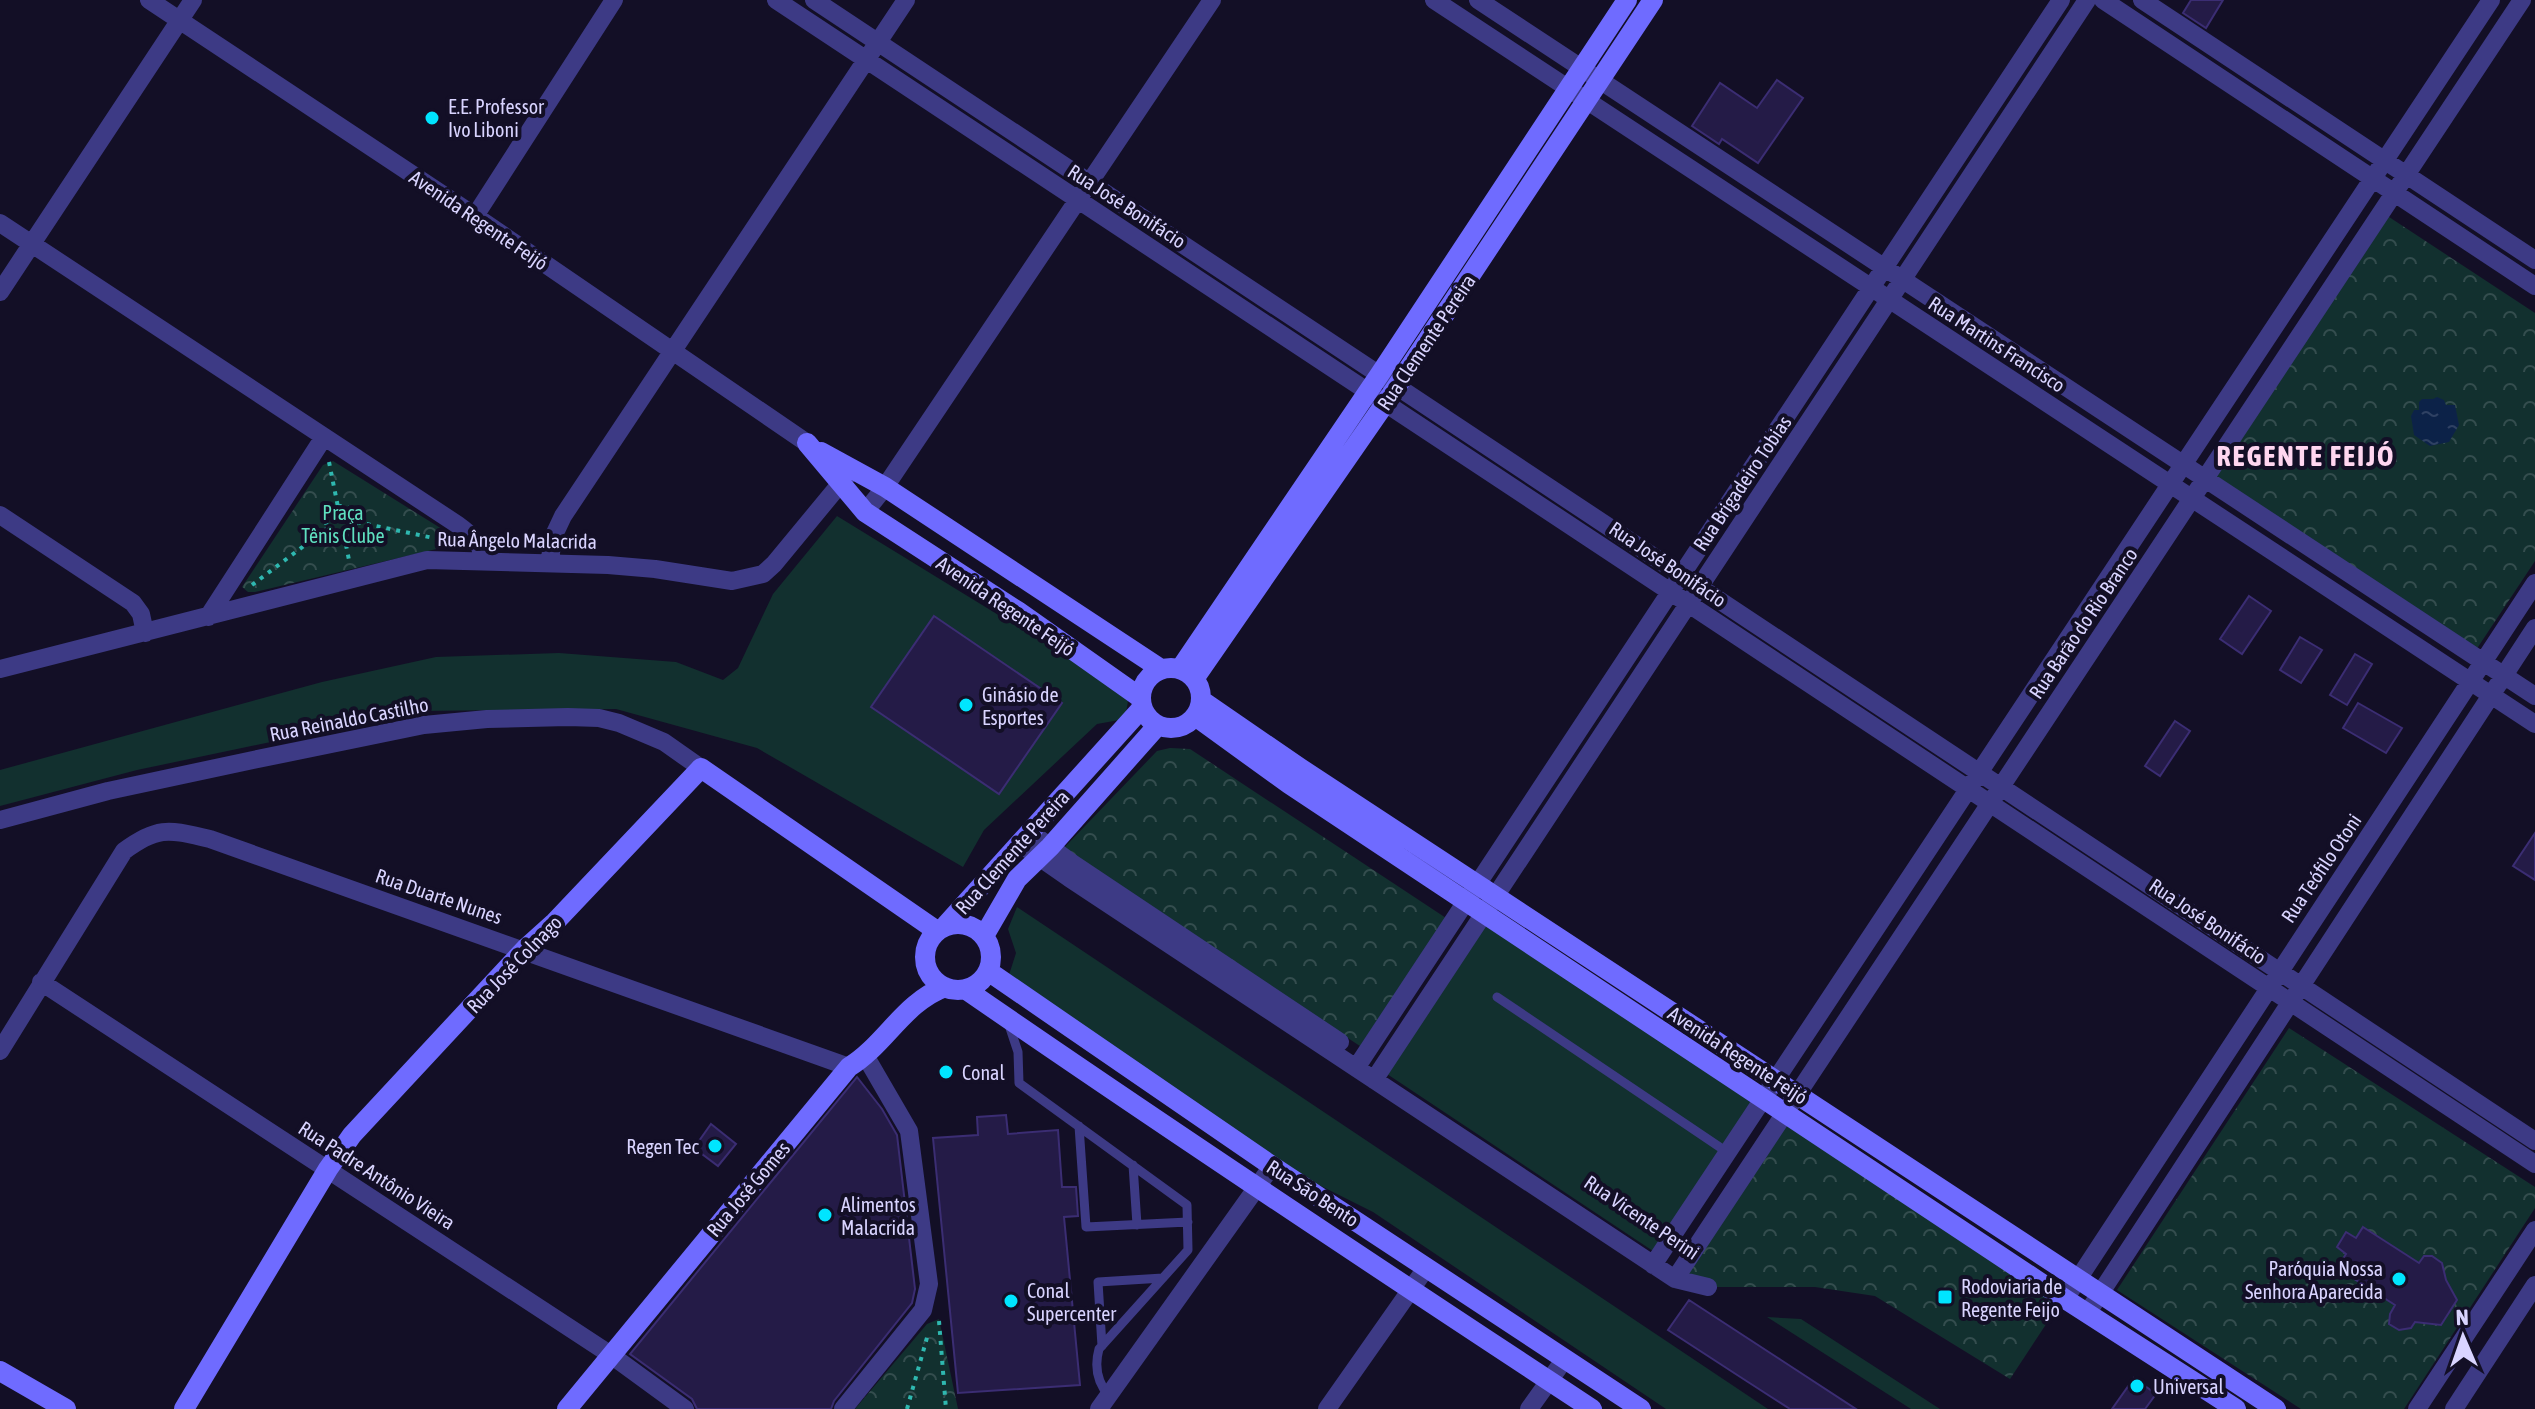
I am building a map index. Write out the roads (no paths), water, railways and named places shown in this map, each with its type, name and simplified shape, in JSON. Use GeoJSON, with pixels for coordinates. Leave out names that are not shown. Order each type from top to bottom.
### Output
{"type":"FeatureCollection","features":[{"type":"Feature","properties":{"kind":"street","name":"Avenida Regente Feijó"},"geometry":{"type":"LineString","coordinates":[[149,0],[475,216],[807,443],[847,476],[885,487],[1035,586],[1178,673]]}},
{"type":"Feature","properties":{"kind":"street"},"geometry":{"type":"LineString","coordinates":[[0,292],[193,0]]}},
{"type":"Feature","properties":{"kind":"street"},"geometry":{"type":"LineString","coordinates":[[475,216],[614,0]]}},
{"type":"Feature","properties":{"kind":"street","name":"Rua José Bonifácio"},"geometry":{"type":"LineString","coordinates":[[776,0],[1077,199],[1681,575],[2535,1141]]}},
{"type":"Feature","properties":{"kind":"street","name":"Rua José Bonifácio"},"geometry":{"type":"LineString","coordinates":[[814,0],[1089,183],[1688,604],[2535,1164]]}},
{"type":"Feature","properties":{"kind":"street"},"geometry":{"type":"LineString","coordinates":[[549,562],[555,533],[563,516],[906,0]]}},
{"type":"Feature","properties":{"kind":"street"},"geometry":{"type":"LineString","coordinates":[[865,512],[885,487],[1212,0]]}},
{"type":"Feature","properties":{"kind":"street","name":"Rua Martins Francisco"},"geometry":{"type":"LineString","coordinates":[[1434,0],[2535,724]]}},
{"type":"Feature","properties":{"kind":"street","name":"Rua Martins Francisco"},"geometry":{"type":"LineString","coordinates":[[1478,0],[2535,696]]}},
{"type":"Feature","properties":{"kind":"street","name":"Rua Clemente Pereira"},"geometry":{"type":"LineString","coordinates":[[1383,389],[1627,0]]}},
{"type":"Feature","properties":{"kind":"street","name":"Rua Clemente Pereira"},"geometry":{"type":"LineString","coordinates":[[1178,673],[1587,101],[1653,0]]}},
{"type":"Feature","properties":{"kind":"street","name":"Rua Brigadeiro Tobias"},"geometry":{"type":"LineString","coordinates":[[1359,1063],[2061,0]]}},
{"type":"Feature","properties":{"kind":"street","name":"Rua Brigadeiro Tobias"},"geometry":{"type":"LineString","coordinates":[[1378,1075],[2087,0]]}},
{"type":"Feature","properties":{"kind":"street"},"geometry":{"type":"LineString","coordinates":[[2103,0],[2535,286]]}},
{"type":"Feature","properties":{"kind":"street"},"geometry":{"type":"LineString","coordinates":[[2142,0],[2535,260]]}},
{"type":"Feature","properties":{"kind":"street","name":"Rua Barão do Rio Branco"},"geometry":{"type":"LineString","coordinates":[[1656,1260],[2491,0]]}},
{"type":"Feature","properties":{"kind":"street","name":"Rua Barão do Rio Branco"},"geometry":{"type":"LineString","coordinates":[[1678,1274],[2522,0]]}},
{"type":"Feature","properties":{"kind":"street"},"geometry":{"type":"LineString","coordinates":[[1772,224],[1785,203]]}},
{"type":"Feature","properties":{"kind":"street"},"geometry":{"type":"LineString","coordinates":[[0,223],[458,525],[471,534],[484,554]]}},
{"type":"Feature","properties":{"kind":"street"},"geometry":{"type":"LineString","coordinates":[[208,617],[324,437]]}},
{"type":"Feature","properties":{"kind":"street","name":"Avenida Regente Feijó"},"geometry":{"type":"LineString","coordinates":[[847,476],[865,512],[1019,612],[1141,703]]}},
{"type":"Feature","properties":{"kind":"street","name":"Rua Ângelo Malacrida"},"geometry":{"type":"LineString","coordinates":[[0,669],[427,560],[484,554],[655,569],[732,581],[748,579],[763,574],[774,564],[847,476]]}},
{"type":"Feature","properties":{"kind":"street"},"geometry":{"type":"LineString","coordinates":[[0,515],[133,603],[141,614],[145,633]]}},
{"type":"Feature","properties":{"kind":"street","name":"Rua Teófilo Otoni"},"geometry":{"type":"LineString","coordinates":[[2065,1299],[2535,583]]}},
{"type":"Feature","properties":{"kind":"street"},"geometry":{"type":"LineString","coordinates":[[1019,612],[1035,586]]}},
{"type":"Feature","properties":{"kind":"street"},"geometry":{"type":"LineString","coordinates":[[2088,1312],[2535,628]]}},
{"type":"Feature","properties":{"kind":"street"},"geometry":{"type":"LineString","coordinates":[[1178,673],[1200,689],[1198,708],[1178,727],[1158,725],[1151,721],[1141,703],[1144,683],[1178,673]]}},
{"type":"Feature","properties":{"kind":"street","name":"Rua Clemente Pereira"},"geometry":{"type":"LineString","coordinates":[[941,928],[1141,703]]}},
{"type":"Feature","properties":{"kind":"street","name":"Avenida Regente Feijó"},"geometry":{"type":"LineString","coordinates":[[1198,708],[1295,776],[1791,1103],[2065,1299],[2236,1409]]}},
{"type":"Feature","properties":{"kind":"street","name":"Rua Reinaldo Castilho"},"geometry":{"type":"LineString","coordinates":[[0,820],[108,791],[253,760],[424,725],[487,719],[599,718],[664,742],[701,768]]}},
{"type":"Feature","properties":{"kind":"street","name":"Rua Clemente Pereira"},"geometry":{"type":"LineString","coordinates":[[984,936],[1017,879],[1045,852],[1158,725]]}},
{"type":"Feature","properties":{"kind":"street"},"geometry":{"type":"LineString","coordinates":[[1582,725],[1600,737]]}},
{"type":"Feature","properties":{"kind":"street"},"geometry":{"type":"LineString","coordinates":[[701,768],[941,928]]}},
{"type":"Feature","properties":{"kind":"street","name":"Rua José Colnago"},"geometry":{"type":"LineString","coordinates":[[184,1409],[328,1169],[362,1123],[701,768]]}},
{"type":"Feature","properties":{"kind":"street","name":"Rua Duarte Nunes"},"geometry":{"type":"LineString","coordinates":[[41,982],[124,851],[147,834],[178,832],[210,839],[857,1062]]}},
{"type":"Feature","properties":{"kind":"street","name":"Rua Vicente Perini"},"geometry":{"type":"LineString","coordinates":[[1025,837],[1678,1274]]}},
{"type":"Feature","properties":{"kind":"street"},"geometry":{"type":"LineString","coordinates":[[966,925],[984,936],[991,953],[988,971],[974,986],[955,988],[932,978],[924,960],[929,939],[941,928],[966,925]]}},
{"type":"Feature","properties":{"kind":"street","name":"Rua São Bento"},"geometry":{"type":"LineString","coordinates":[[988,971],[1272,1166],[1641,1409]]}},
{"type":"Feature","properties":{"kind":"street"},"geometry":{"type":"LineString","coordinates":[[0,1051],[41,982]]}},
{"type":"Feature","properties":{"kind":"street","name":"Rua Padre Antônio Vieira"},"geometry":{"type":"LineString","coordinates":[[41,982],[611,1355],[685,1409]]}},
{"type":"Feature","properties":{"kind":"street","name":"Rua São Bento"},"geometry":{"type":"LineString","coordinates":[[955,988],[1006,1018],[1256,1188],[1592,1409]]}},
{"type":"Feature","properties":{"kind":"street","name":"Rua José Gomes"},"geometry":{"type":"LineString","coordinates":[[567,1409],[857,1062],[925,996],[955,988]]}},
{"type":"Feature","properties":{"kind":"street"},"geometry":{"type":"LineString","coordinates":[[843,1409],[931,1314],[909,1131],[857,1062]]}},
{"type":"Feature","properties":{"kind":"street","name":"Avenida Regente Feijó"},"geometry":{"type":"LineString","coordinates":[[1791,1103],[1980,1214],[2190,1352],[2248,1401],[2276,1409]]}},
{"type":"Feature","properties":{"kind":"street"},"geometry":{"type":"LineString","coordinates":[[1104,1402],[1272,1166]]}},
{"type":"Feature","properties":{"kind":"street"},"geometry":{"type":"LineString","coordinates":[[1967,1231],[1980,1214]]}},
{"type":"Feature","properties":{"kind":"street"},"geometry":{"type":"LineString","coordinates":[[2417,1409],[2535,1230]]}},
{"type":"Feature","properties":{"kind":"street"},"geometry":{"type":"LineString","coordinates":[[1327,1409],[1426,1268]]}},
{"type":"Feature","properties":{"kind":"street"},"geometry":{"type":"LineString","coordinates":[[2454,1409],[2535,1285]]}},
{"type":"Feature","properties":{"kind":"street"},"geometry":{"type":"LineString","coordinates":[[2467,1333],[2494,1348]]}},
{"type":"Feature","properties":{"kind":"street"},"geometry":{"type":"LineString","coordinates":[[2177,1370],[2190,1352]]}},
{"type":"Feature","properties":{"kind":"street"},"geometry":{"type":"LineString","coordinates":[[1529,1409],[1564,1360]]}},
{"type":"Feature","properties":{"kind":"street"},"geometry":{"type":"LineString","coordinates":[[0,1371],[66,1409]]}},
{"type":"Feature","properties":{"kind":"lane"},"geometry":{"type":"LineString","coordinates":[[1497,997],[1727,1152]]}},
{"type":"Feature","properties":{"kind":"lane"},"geometry":{"type":"LineString","coordinates":[[1006,1018],[1018,1052],[1019,1083],[1187,1205],[1188,1250],[1102,1346],[1096,1359],[1104,1402]]}},
{"type":"Feature","properties":{"kind":"lane"},"geometry":{"type":"LineString","coordinates":[[1079,1126],[1086,1227],[1188,1222]]}},
{"type":"Feature","properties":{"kind":"lane"},"geometry":{"type":"LineString","coordinates":[[1133,1165],[1137,1225]]}},
{"type":"Feature","properties":{"kind":"lane"},"geometry":{"type":"LineString","coordinates":[[1102,1346],[1098,1282],[1163,1278]]}},
{"type":"Feature","properties":{"kind":"water"},"geometry":{"type":"Polygon","coordinates":[[[2437,397],[2444,400],[2446,405],[2455,405],[2459,425],[2449,442],[2430,446],[2414,435],[2411,416],[2414,410],[2419,410],[2422,399],[2437,397]]]}},
{"type":"Feature","properties":{"kind":"place","name":"E.E. Professor Ivo Liboni"},"geometry":{"type":"Point","coordinates":[432,118]}},
{"type":"Feature","properties":{"kind":"place","name":"Ginásio de Esportes"},"geometry":{"type":"Point","coordinates":[966,705]}},
{"type":"Feature","properties":{"kind":"place","name":"Conal"},"geometry":{"type":"Point","coordinates":[946,1072]}},
{"type":"Feature","properties":{"kind":"place","name":"Regen Tec"},"geometry":{"type":"Point","coordinates":[715,1146]}},
{"type":"Feature","properties":{"kind":"place","name":"Alimentos Malacrida"},"geometry":{"type":"Point","coordinates":[825,1215]}},
{"type":"Feature","properties":{"kind":"place","name":"Paróquia Nossa Senhora Aparecida"},"geometry":{"type":"Point","coordinates":[2399,1279]}},
{"type":"Feature","properties":{"kind":"place","name":"Rodoviaria de Regente Feijo"},"geometry":{"type":"Point","coordinates":[1945,1297]}},
{"type":"Feature","properties":{"kind":"place","name":"Conal Supercenter"},"geometry":{"type":"Point","coordinates":[1011,1301]}},
{"type":"Feature","properties":{"kind":"place","name":"Universal"},"geometry":{"type":"Point","coordinates":[2137,1386]}},
{"type":"Feature","properties":{"kind":"district","name":"REGENTE FEIJÓ"},"geometry":{"type":"Point","coordinates":[2306,456]}},
{"type":"Feature","properties":{"kind":"park label","name":"Praça Tênis Clube"},"geometry":{"type":"Point","coordinates":[343,524]}}]}
